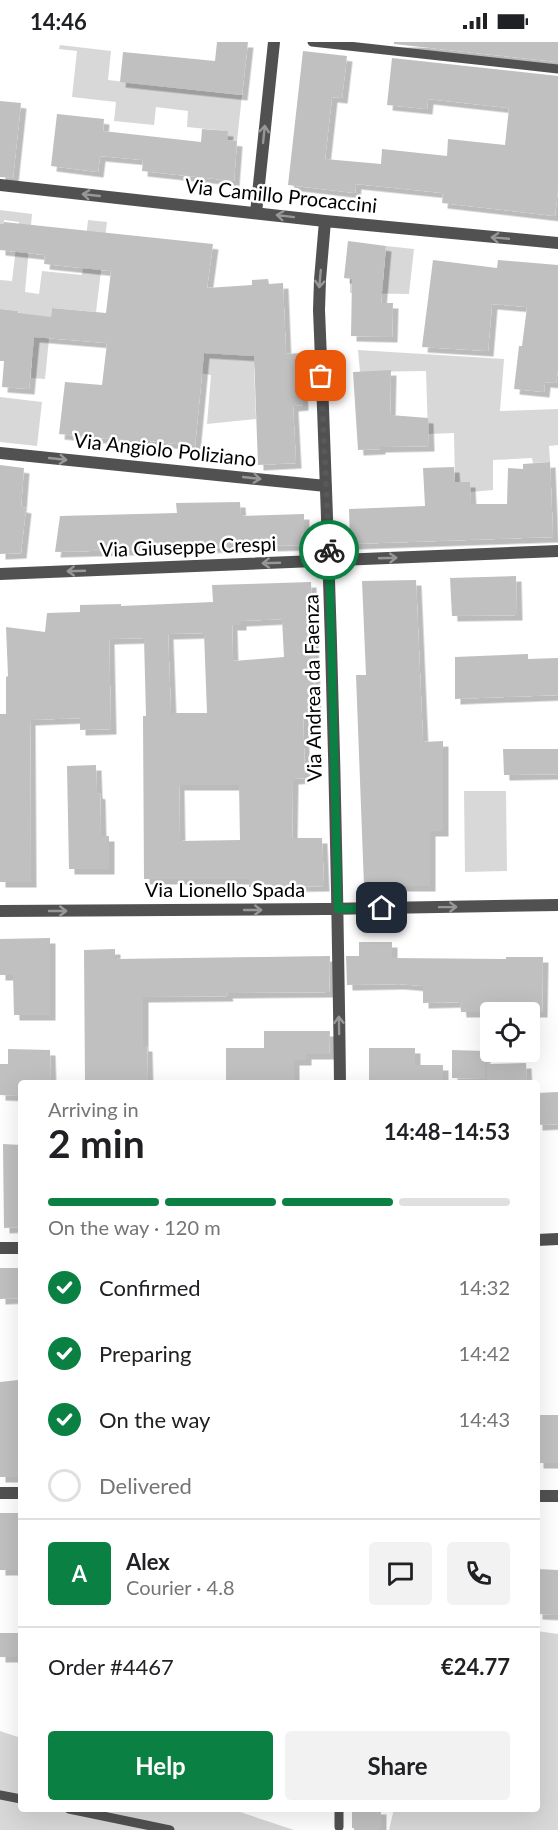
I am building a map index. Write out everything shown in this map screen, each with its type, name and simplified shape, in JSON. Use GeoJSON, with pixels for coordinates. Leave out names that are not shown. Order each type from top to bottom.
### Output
{"type":"FeatureCollection","features":[{"type":"Feature","properties":{"kind":"street"},"geometry":{"type":"LineString","coordinates":[[256,213],[274,42]]}},
{"type":"Feature","properties":{"kind":"street","name":"Via Camillo Procaccini"},"geometry":{"type":"LineString","coordinates":[[0,185],[325,221],[558,243]]}},
{"type":"Feature","properties":{"kind":"street","name":"Via Andrea da Faenza"},"geometry":{"type":"LineString","coordinates":[[325,221],[319,310],[329,561],[340,1080]]}},
{"type":"Feature","properties":{"kind":"street","name":"Via Angiolo Poliziano"},"geometry":{"type":"LineString","coordinates":[[0,453],[326,486]]}},
{"type":"Feature","properties":{"kind":"street","name":"Via Giuseppe Crespi"},"geometry":{"type":"LineString","coordinates":[[0,574],[558,551]]}},
{"type":"Feature","properties":{"kind":"street","name":"Via Lionello Spada"},"geometry":{"type":"LineString","coordinates":[[0,911],[558,905]]}},
{"type":"Feature","properties":{"kind":"street"},"geometry":{"type":"LineString","coordinates":[[540,1240],[558,1239]]}},
{"type":"Feature","properties":{"kind":"street"},"geometry":{"type":"LineString","coordinates":[[0,1248],[18,1248]]}},
{"type":"Feature","properties":{"kind":"street"},"geometry":{"type":"LineString","coordinates":[[0,1493],[18,1493]]}},
{"type":"Feature","properties":{"kind":"street"},"geometry":{"type":"LineString","coordinates":[[540,1496],[558,1496]]}},
{"type":"Feature","properties":{"kind":"lane"},"geometry":{"type":"LineString","coordinates":[[312,42],[558,69]]}},
{"type":"Feature","properties":{"kind":"lane"},"geometry":{"type":"LineString","coordinates":[[0,1795],[18,1798]]}},
{"type":"Feature","properties":{"kind":"lane"},"geometry":{"type":"LineString","coordinates":[[84,1812],[171,1830]]}},
{"type":"Feature","properties":{"kind":"lane"},"geometry":{"type":"LineString","coordinates":[[339,1812],[339,1827]]}},
{"type":"Feature","properties":{"kind":"shaded area"},"geometry":{"type":"Polygon","coordinates":[[[60,45],[111,51],[108,80],[242,95],[237,141],[227,140],[227,131],[187,127],[188,111],[156,107],[154,125],[114,121],[116,102],[72,97],[77,51],[59,49],[60,45]]]}},
{"type":"Feature","properties":{"kind":"shaded area"},"geometry":{"type":"Polygon","coordinates":[[[0,210],[32,214],[25,292],[39,294],[42,271],[82,275],[88,220],[107,222],[96,312],[52,308],[45,379],[31,378],[32,359],[18,311],[0,309],[0,280],[12,281],[19,222],[4,220],[4,224],[0,224],[0,210]]]}},
{"type":"Feature","properties":{"kind":"shaded area"},"geometry":{"type":"Polygon","coordinates":[[[386,246],[414,249],[409,294],[350,293],[350,279],[383,283],[386,246]]]}},
{"type":"Feature","properties":{"kind":"shaded area"},"geometry":{"type":"Polygon","coordinates":[[[191,350],[257,355],[254,369],[256,419],[207,424],[211,375],[189,371],[191,350]]]}},
{"type":"Feature","properties":{"kind":"shaded area"},"geometry":{"type":"Polygon","coordinates":[[[358,350],[504,359],[500,411],[558,409],[558,445],[549,446],[550,462],[533,463],[532,458],[493,460],[493,490],[470,492],[470,482],[455,482],[454,433],[428,434],[426,371],[360,372],[358,350]]]}},
{"type":"Feature","properties":{"kind":"shaded area"},"geometry":{"type":"Polygon","coordinates":[[[0,397],[42,402],[37,446],[0,442],[0,397]]]}},
{"type":"Feature","properties":{"kind":"shaded area"},"geometry":{"type":"Polygon","coordinates":[[[464,791],[506,791],[507,871],[465,872],[464,791]]]}},
{"type":"Feature","properties":{"kind":"shaded area"},"geometry":{"type":"Polygon","coordinates":[[[540,1631],[558,1634],[558,1830],[389,1830],[393,1812],[540,1812],[540,1631]]]}},
{"type":"Feature","properties":{"kind":"shaded area"},"geometry":{"type":"Polygon","coordinates":[[[0,1731],[18,1737],[18,1812],[240,1812],[294,1830],[0,1830],[0,1731]]]}},
{"type":"Feature","properties":{"kind":"building"},"geometry":{"type":"Polygon","coordinates":[[[217,42],[248,42],[242,95],[120,82],[123,52],[215,61],[217,42]]]}},
{"type":"Feature","properties":{"kind":"building"},"geometry":{"type":"Polygon","coordinates":[[[394,42],[558,42],[558,62],[394,44],[394,42]]]}},
{"type":"Feature","properties":{"kind":"building"},"geometry":{"type":"Polygon","coordinates":[[[303,51],[347,56],[342,98],[332,97],[325,159],[381,164],[382,149],[447,156],[448,139],[505,145],[509,108],[428,99],[427,109],[387,105],[392,58],[558,76],[558,189],[555,216],[442,203],[443,193],[356,184],[355,193],[288,185],[303,51]]]}},
{"type":"Feature","properties":{"kind":"building"},"geometry":{"type":"Polygon","coordinates":[[[0,101],[21,103],[13,178],[0,177],[0,101]]]}},
{"type":"Feature","properties":{"kind":"building"},"geometry":{"type":"Polygon","coordinates":[[[57,114],[104,119],[103,131],[201,142],[202,129],[228,131],[227,140],[237,141],[234,181],[142,171],[143,160],[100,156],[98,172],[51,166],[57,114]]]}},
{"type":"Feature","properties":{"kind":"building"},"geometry":{"type":"Polygon","coordinates":[[[4,222],[213,244],[207,288],[252,285],[252,280],[268,279],[269,284],[283,283],[286,354],[301,353],[303,405],[293,406],[296,463],[258,465],[254,356],[204,353],[195,446],[59,434],[65,382],[102,385],[107,343],[34,337],[29,389],[2,387],[4,361],[0,361],[0,309],[51,317],[52,308],[106,313],[111,271],[44,264],[45,255],[0,250],[0,224],[4,222]]]}},
{"type":"Feature","properties":{"kind":"building"},"geometry":{"type":"Polygon","coordinates":[[[348,241],[386,246],[381,303],[393,303],[392,337],[351,336],[352,279],[344,278],[348,241]]]}},
{"type":"Feature","properties":{"kind":"building"},"geometry":{"type":"Polygon","coordinates":[[[433,260],[497,268],[498,260],[558,265],[556,383],[545,382],[544,392],[514,389],[527,307],[492,304],[488,351],[422,347],[433,260]]]}},
{"type":"Feature","properties":{"kind":"building"},"geometry":{"type":"Polygon","coordinates":[[[391,370],[390,415],[428,418],[429,446],[358,450],[353,372],[391,370]]]}},
{"type":"Feature","properties":{"kind":"building"},"geometry":{"type":"Polygon","coordinates":[[[550,462],[553,537],[350,544],[349,509],[425,506],[423,468],[454,467],[455,482],[470,482],[471,504],[507,504],[508,468],[523,469],[523,464],[550,462]]]}},
{"type":"Feature","properties":{"kind":"building"},"geometry":{"type":"Polygon","coordinates":[[[0,465],[24,468],[21,507],[26,508],[21,553],[0,554],[0,465]]]}},
{"type":"Feature","properties":{"kind":"building"},"geometry":{"type":"Polygon","coordinates":[[[240,502],[241,516],[304,514],[304,545],[55,552],[60,516],[177,513],[176,503],[240,502]]]}},
{"type":"Feature","properties":{"kind":"building"},"geometry":{"type":"Polygon","coordinates":[[[516,576],[517,615],[452,616],[450,578],[516,576]]]}},
{"type":"Feature","properties":{"kind":"building"},"geometry":{"type":"Polygon","coordinates":[[[416,580],[423,742],[443,741],[443,831],[430,831],[430,886],[364,886],[356,675],[366,675],[362,581],[416,580]]]}},
{"type":"Feature","properties":{"kind":"building"},"geometry":{"type":"Polygon","coordinates":[[[311,582],[316,716],[303,717],[305,778],[293,779],[292,838],[322,838],[324,886],[249,887],[249,879],[144,879],[143,716],[146,716],[144,638],[109,639],[111,729],[80,730],[80,718],[30,720],[31,882],[0,882],[0,714],[6,714],[6,677],[8,676],[6,627],[45,632],[47,613],[80,612],[80,605],[121,604],[121,606],[213,602],[212,585],[311,582]],[[282,619],[241,621],[241,625],[232,625],[233,661],[284,657],[282,619]],[[204,633],[168,634],[171,713],[207,713],[204,633]],[[179,785],[180,841],[240,840],[239,785],[179,785]]]}},
{"type":"Feature","properties":{"kind":"building"},"geometry":{"type":"Polygon","coordinates":[[[528,654],[528,659],[558,658],[558,695],[455,699],[455,657],[528,654]]]}},
{"type":"Feature","properties":{"kind":"building"},"geometry":{"type":"Polygon","coordinates":[[[503,749],[558,749],[558,774],[504,775],[503,749]]]}},
{"type":"Feature","properties":{"kind":"building"},"geometry":{"type":"Polygon","coordinates":[[[96,765],[97,793],[100,794],[101,836],[109,836],[109,869],[69,869],[67,766],[96,765]]]}},
{"type":"Feature","properties":{"kind":"building"},"geometry":{"type":"Polygon","coordinates":[[[50,938],[50,1015],[14,1015],[13,975],[0,975],[0,939],[50,938]]]}},
{"type":"Feature","properties":{"kind":"building"},"geometry":{"type":"Polygon","coordinates":[[[359,942],[392,942],[392,958],[543,957],[542,1012],[540,1012],[540,1002],[480,1002],[480,1012],[461,1012],[460,1002],[423,1003],[423,986],[347,985],[346,956],[359,956],[359,942]]]}},
{"type":"Feature","properties":{"kind":"building"},"geometry":{"type":"Polygon","coordinates":[[[115,949],[115,959],[330,956],[329,992],[143,997],[143,1046],[147,1046],[148,1080],[85,1080],[84,950],[115,949]]]}},
{"type":"Feature","properties":{"kind":"building"},"geometry":{"type":"Polygon","coordinates":[[[264,1031],[330,1031],[329,1054],[306,1054],[306,1060],[294,1060],[294,1080],[226,1080],[226,1048],[264,1048],[264,1031]]]}},
{"type":"Feature","properties":{"kind":"building"},"geometry":{"type":"Polygon","coordinates":[[[369,1048],[415,1048],[415,1065],[443,1065],[443,1080],[369,1080],[369,1048]]]}},
{"type":"Feature","properties":{"kind":"building"},"geometry":{"type":"Polygon","coordinates":[[[8,1049],[50,1050],[51,1080],[18,1080],[18,1096],[0,1095],[0,1064],[8,1064],[8,1049]]]}},
{"type":"Feature","properties":{"kind":"building"},"geometry":{"type":"Polygon","coordinates":[[[452,1050],[480,1051],[480,1062],[485,1062],[485,1079],[452,1078],[452,1050]]]}},
{"type":"Feature","properties":{"kind":"building"},"geometry":{"type":"Polygon","coordinates":[[[526,1063],[527,1080],[487,1080],[487,1064],[526,1063]]]}},
{"type":"Feature","properties":{"kind":"building"},"geometry":{"type":"Polygon","coordinates":[[[558,1092],[558,1124],[540,1125],[540,1093],[558,1092]]]}},
{"type":"Feature","properties":{"kind":"building"},"geometry":{"type":"Polygon","coordinates":[[[3,1144],[18,1145],[18,1227],[4,1228],[3,1144]]]}},
{"type":"Feature","properties":{"kind":"building"},"geometry":{"type":"Polygon","coordinates":[[[0,1268],[18,1268],[18,1298],[0,1299],[0,1268]]]}},
{"type":"Feature","properties":{"kind":"building"},"geometry":{"type":"Polygon","coordinates":[[[18,1380],[18,1477],[0,1477],[0,1382],[18,1380]]]}},
{"type":"Feature","properties":{"kind":"building"},"geometry":{"type":"Polygon","coordinates":[[[540,1415],[558,1415],[558,1463],[540,1463],[540,1415]]]}},
{"type":"Feature","properties":{"kind":"building"},"geometry":{"type":"Polygon","coordinates":[[[0,1513],[18,1513],[18,1570],[0,1570],[0,1513]]]}},
{"type":"Feature","properties":{"kind":"building"},"geometry":{"type":"Polygon","coordinates":[[[540,1569],[558,1570],[558,1615],[540,1614],[540,1569]]]}},
{"type":"Feature","properties":{"kind":"building"},"geometry":{"type":"Polygon","coordinates":[[[0,1633],[18,1633],[18,1657],[0,1657],[0,1633]]]}},
{"type":"Feature","properties":{"kind":"building"},"geometry":{"type":"Polygon","coordinates":[[[352,1812],[381,1812],[379,1830],[354,1830],[352,1812]]]}},
{"type":"Feature","properties":{"kind":"way so far"},"geometry":{"type":"LineString","coordinates":[[321,376],[329,550]]}},
{"type":"Feature","properties":{"kind":"route"},"geometry":{"type":"LineString","coordinates":[[329,550],[338,909],[382,908]]}}]}
